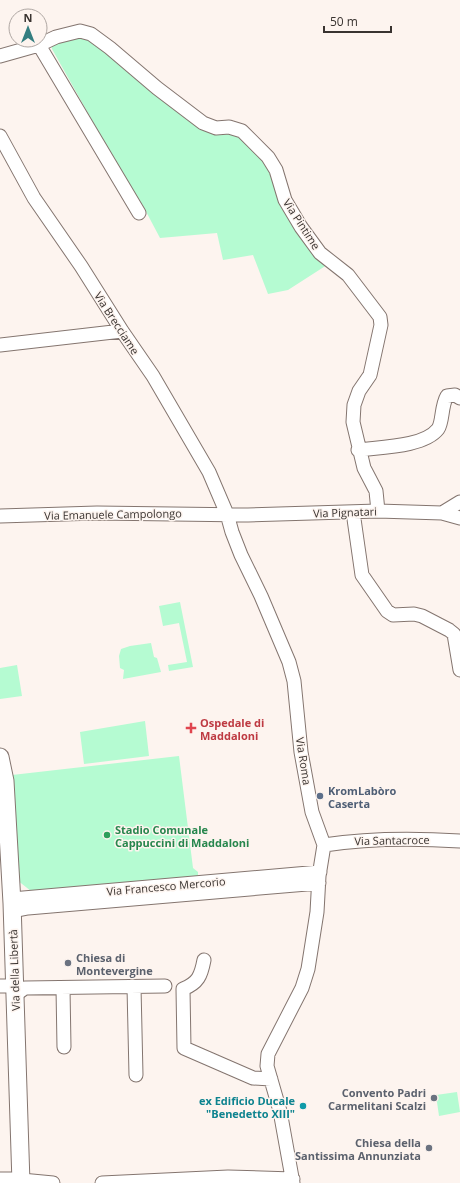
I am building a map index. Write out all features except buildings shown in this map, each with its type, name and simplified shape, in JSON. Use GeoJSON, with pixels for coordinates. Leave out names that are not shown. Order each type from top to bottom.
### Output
{"type":"FeatureCollection","features":[{"type":"Feature","properties":{"kind":"main road","name":"Via della Libertà"},"geometry":{"type":"LineString","coordinates":[[0,757],[12,905],[10,989],[21,1182]]}},
{"type":"Feature","properties":{"kind":"street","name":"Via Pintime"},"geometry":{"type":"LineString","coordinates":[[48,41],[56,37],[80,31],[91,34],[157,88],[203,123],[216,128],[228,127],[242,131],[268,157],[276,170],[285,200],[320,253],[348,274],[380,317],[381,325],[370,375],[359,391],[354,405],[353,422],[358,450],[364,468],[376,491],[378,511]]}},
{"type":"Feature","properties":{"kind":"street","name":"Via Pintime"},"geometry":{"type":"LineString","coordinates":[[0,56],[28,48]]}},
{"type":"Feature","properties":{"kind":"street"},"geometry":{"type":"LineString","coordinates":[[41,48],[139,213]]}},
{"type":"Feature","properties":{"kind":"street","name":"Via Brecciame"},"geometry":{"type":"LineString","coordinates":[[0,136],[34,198],[81,266],[122,331],[153,376],[209,472],[227,514]]}},
{"type":"Feature","properties":{"kind":"street"},"geometry":{"type":"LineString","coordinates":[[0,345],[122,331]]}},
{"type":"Feature","properties":{"kind":"street"},"geometry":{"type":"LineString","coordinates":[[358,450],[412,443],[427,438],[439,428],[443,402],[447,396],[455,395],[460,398]]}},
{"type":"Feature","properties":{"kind":"street"},"geometry":{"type":"LineString","coordinates":[[442,513],[460,502]]}},
{"type":"Feature","properties":{"kind":"street","name":"Via Pignatari"},"geometry":{"type":"LineString","coordinates":[[227,514],[248,515],[378,511],[442,513],[460,518]]}},
{"type":"Feature","properties":{"kind":"street"},"geometry":{"type":"LineString","coordinates":[[353,512],[362,575],[387,612],[393,615],[414,614],[422,616],[457,633],[460,670]]}},
{"type":"Feature","properties":{"kind":"street","name":"Via Emanuele Campolongo"},"geometry":{"type":"LineString","coordinates":[[0,516],[97,513],[227,514]]}},
{"type":"Feature","properties":{"kind":"street","name":"Via Roma"},"geometry":{"type":"LineString","coordinates":[[227,514],[241,555],[261,596],[289,662],[294,681],[301,752],[312,812],[324,845]]}},
{"type":"Feature","properties":{"kind":"street","name":"Via Santacroce"},"geometry":{"type":"LineString","coordinates":[[324,845],[365,840],[433,839],[460,841]]}},
{"type":"Feature","properties":{"kind":"street"},"geometry":{"type":"LineString","coordinates":[[102,1183],[228,1178],[293,1181],[280,1111],[267,1066],[268,1054],[302,988],[308,970],[317,912],[324,845]]}},
{"type":"Feature","properties":{"kind":"street","name":"Via Francesco Mercorio"},"geometry":{"type":"LineString","coordinates":[[12,905],[36,908],[320,878]]}},
{"type":"Feature","properties":{"kind":"street"},"geometry":{"type":"LineString","coordinates":[[204,960],[200,977],[190,986],[183,989],[184,1048],[253,1078],[271,1079]]}},
{"type":"Feature","properties":{"kind":"street"},"geometry":{"type":"LineString","coordinates":[[10,989],[165,986]]}},
{"type":"Feature","properties":{"kind":"street"},"geometry":{"type":"LineString","coordinates":[[134,987],[136,1075]]}},
{"type":"Feature","properties":{"kind":"street"},"geometry":{"type":"LineString","coordinates":[[63,988],[64,1047]]}},
{"type":"Feature","properties":{"kind":"street"},"geometry":{"type":"LineString","coordinates":[[0,1179],[21,1182],[53,1183]]}},
{"type":"Feature","properties":{"kind":"green space"},"geometry":{"type":"Polygon","coordinates":[[[80,38],[95,39],[168,101],[238,133],[271,167],[330,263],[288,290],[268,294],[253,255],[223,260],[217,233],[160,238],[142,204],[121,172],[52,49],[51,42],[80,38]]]}},
{"type":"Feature","properties":{"kind":"green space"},"geometry":{"type":"Polygon","coordinates":[[[180,602],[193,667],[169,671],[168,665],[187,662],[179,623],[163,626],[159,606],[180,602]]]}},
{"type":"Feature","properties":{"kind":"green space"},"geometry":{"type":"Polygon","coordinates":[[[151,643],[154,657],[157,658],[161,672],[123,679],[124,670],[120,668],[119,656],[121,649],[151,643]]]}},
{"type":"Feature","properties":{"kind":"green space"},"geometry":{"type":"Polygon","coordinates":[[[17,665],[22,696],[0,699],[0,668],[17,665]]]}},
{"type":"Feature","properties":{"kind":"green space"},"geometry":{"type":"Polygon","coordinates":[[[145,721],[149,756],[84,764],[80,732],[145,721]]]}},
{"type":"Feature","properties":{"kind":"green space"},"geometry":{"type":"Polygon","coordinates":[[[179,756],[193,868],[198,872],[198,879],[36,895],[17,880],[14,779],[12,775],[179,756]]]}},
{"type":"Feature","properties":{"kind":"green space"},"geometry":{"type":"Polygon","coordinates":[[[457,1092],[460,1112],[439,1116],[436,1095],[457,1092]]]}},
{"type":"Feature","properties":{"kind":"place","name":"Ospedale di Maddaloni"},"geometry":{"type":"Point","coordinates":[191,728]}},
{"type":"Feature","properties":{"kind":"place","name":"KromLabòro Caserta"},"geometry":{"type":"Point","coordinates":[320,796]}},
{"type":"Feature","properties":{"kind":"place","name":"Stadio Comunale Cappuccini di Maddaloni"},"geometry":{"type":"Point","coordinates":[107,835]}},
{"type":"Feature","properties":{"kind":"place","name":"Chiesa di Montevergine"},"geometry":{"type":"Point","coordinates":[68,963]}},
{"type":"Feature","properties":{"kind":"place","name":"Convento Padri Carmelitani Scalzi"},"geometry":{"type":"Point","coordinates":[434,1098]}},
{"type":"Feature","properties":{"kind":"place","name":"ex Edificio Ducale \"Benedetto XIII\""},"geometry":{"type":"Point","coordinates":[303,1106]}},
{"type":"Feature","properties":{"kind":"place","name":"Chiesa della Santissima Annunziata"},"geometry":{"type":"Point","coordinates":[429,1148]}}]}
